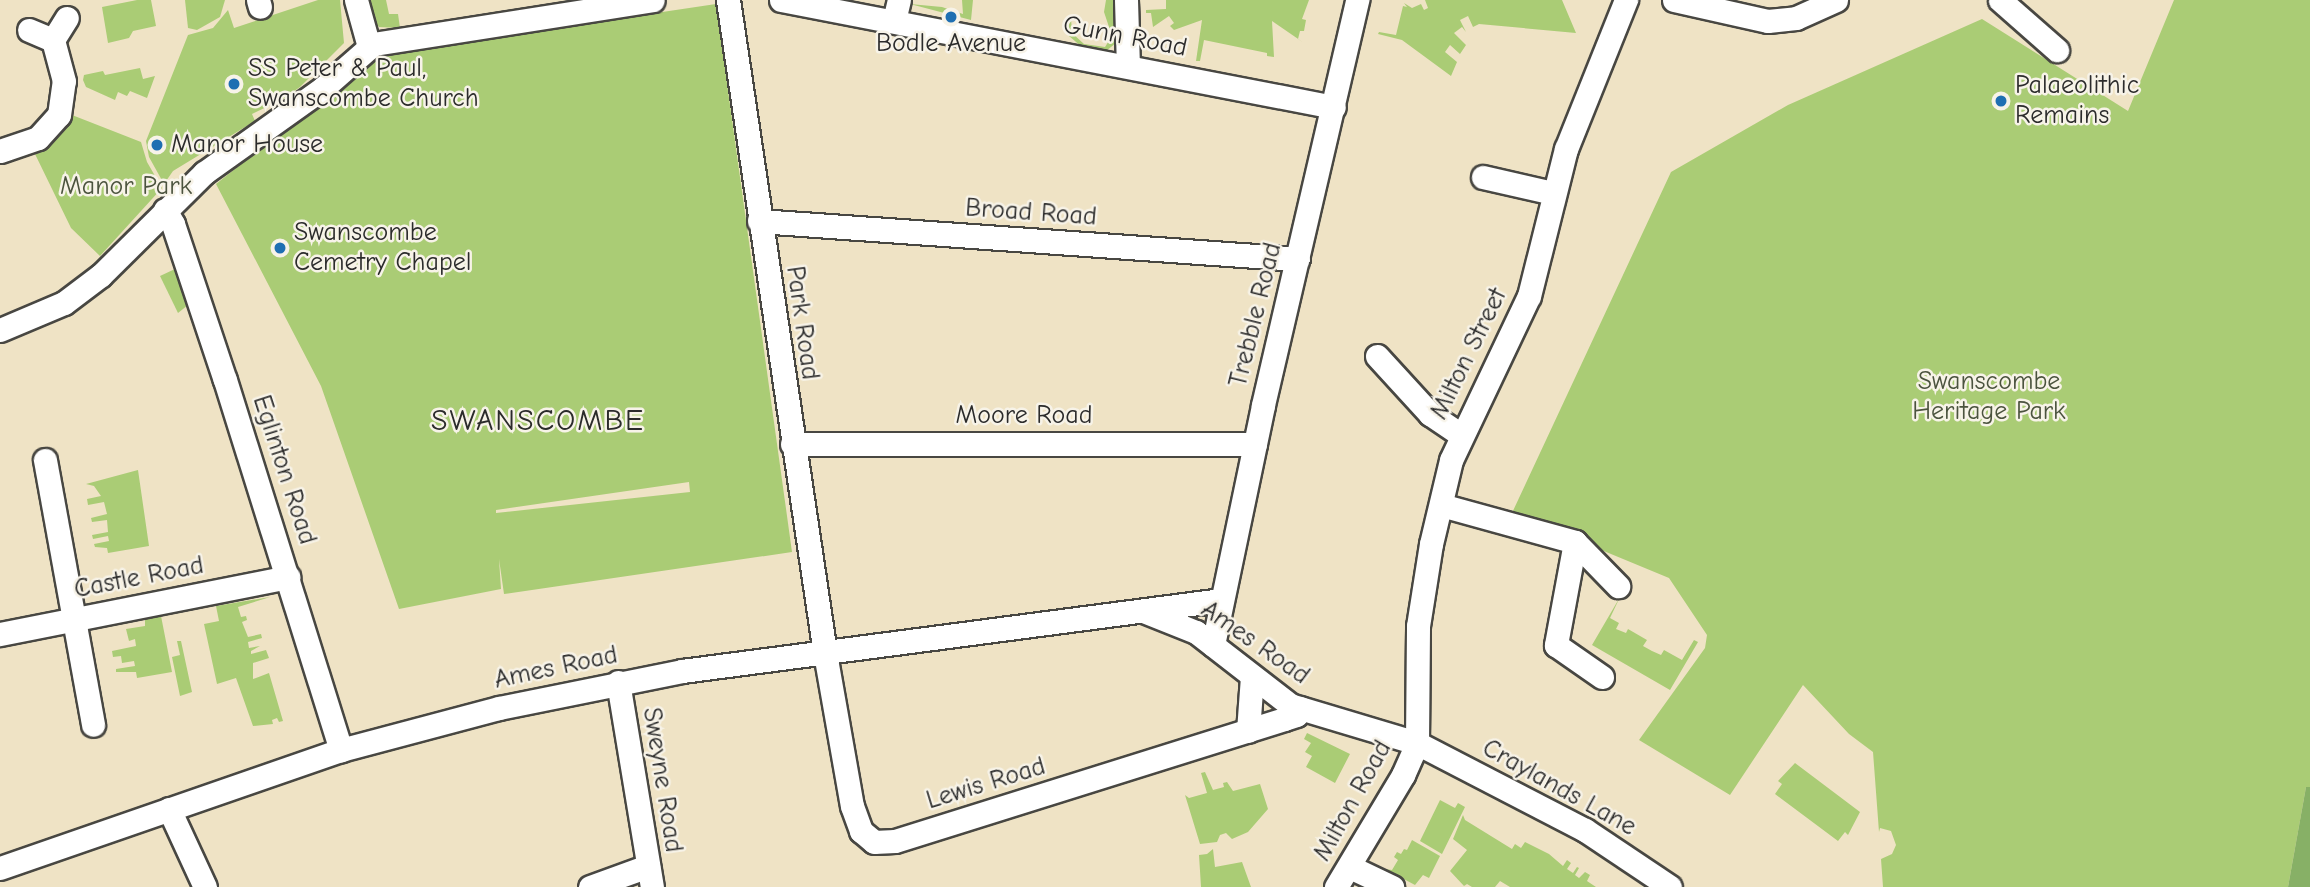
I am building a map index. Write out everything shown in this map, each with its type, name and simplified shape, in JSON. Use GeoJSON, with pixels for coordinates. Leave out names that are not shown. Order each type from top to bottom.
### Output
{"type":"FeatureCollection","features":[{"type":"Feature","properties":{"kind":"street"},"geometry":{"type":"LineString","coordinates":[[356,0],[369,47]]}},
{"type":"Feature","properties":{"kind":"street"},"geometry":{"type":"LineString","coordinates":[[0,330],[64,303],[101,275],[210,168],[323,88],[369,47],[391,39],[617,3],[653,0]]}},
{"type":"Feature","properties":{"kind":"street","name":"Park Road"},"geometry":{"type":"LineString","coordinates":[[728,0],[825,653]]}},
{"type":"Feature","properties":{"kind":"street","name":"Gunn Road"},"geometry":{"type":"LineString","coordinates":[[781,0],[896,10],[1128,66],[1334,107]]}},
{"type":"Feature","properties":{"kind":"street"},"geometry":{"type":"LineString","coordinates":[[1126,0],[1128,66]]}},
{"type":"Feature","properties":{"kind":"street","name":"Trebble Road"},"geometry":{"type":"LineString","coordinates":[[1213,645],[1255,444],[1357,0]]}},
{"type":"Feature","properties":{"kind":"street","name":"Milton Street"},"geometry":{"type":"LineString","coordinates":[[1417,743],[1420,725],[1416,681],[1417,639],[1431,544],[1451,460],[1528,296],[1553,193],[1572,132],[1626,0]]}},
{"type":"Feature","properties":{"kind":"street"},"geometry":{"type":"LineString","coordinates":[[1674,0],[1768,21],[1801,16],[1836,0]]}},
{"type":"Feature","properties":{"kind":"street"},"geometry":{"type":"LineString","coordinates":[[2000,0],[2057,50]]}},
{"type":"Feature","properties":{"kind":"street"},"geometry":{"type":"LineString","coordinates":[[0,151],[38,138],[59,115],[64,81],[53,40],[67,18]]}},
{"type":"Feature","properties":{"kind":"street"},"geometry":{"type":"LineString","coordinates":[[29,30],[53,40]]}},
{"type":"Feature","properties":{"kind":"street"},"geometry":{"type":"LineString","coordinates":[[1483,177],[1553,193]]}},
{"type":"Feature","properties":{"kind":"street","name":"Eglinton Road"},"geometry":{"type":"LineString","coordinates":[[165,210],[173,224],[201,307],[289,577],[341,750]]}},
{"type":"Feature","properties":{"kind":"street","name":"Broad Road"},"geometry":{"type":"LineString","coordinates":[[759,221],[1298,259]]}},
{"type":"Feature","properties":{"kind":"street"},"geometry":{"type":"LineString","coordinates":[[1377,356],[1430,414],[1461,435]]}},
{"type":"Feature","properties":{"kind":"street","name":"Moore Road"},"geometry":{"type":"LineString","coordinates":[[792,444],[1255,444]]}},
{"type":"Feature","properties":{"kind":"street"},"geometry":{"type":"LineString","coordinates":[[45,460],[93,725]]}},
{"type":"Feature","properties":{"kind":"street"},"geometry":{"type":"LineString","coordinates":[[1441,505],[1575,542],[1618,586]]}},
{"type":"Feature","properties":{"kind":"street"},"geometry":{"type":"LineString","coordinates":[[1575,542],[1556,645],[1602,677]]}},
{"type":"Feature","properties":{"kind":"street","name":"Castle Road"},"geometry":{"type":"LineString","coordinates":[[0,634],[289,577]]}},
{"type":"Feature","properties":{"kind":"street","name":"Ames Road"},"geometry":{"type":"LineString","coordinates":[[0,868],[341,750],[459,717],[618,682],[1221,600]]}},
{"type":"Feature","properties":{"kind":"street","name":"Ames Road"},"geometry":{"type":"LineString","coordinates":[[1143,610],[1184,626],[1287,702],[1417,743]]}},
{"type":"Feature","properties":{"kind":"street","name":"Lewis Road"},"geometry":{"type":"LineString","coordinates":[[825,653],[854,816],[865,836],[877,843],[906,838],[1248,731],[1296,715],[1300,708]]}},
{"type":"Feature","properties":{"kind":"street"},"geometry":{"type":"LineString","coordinates":[[1248,731],[1252,676]]}},
{"type":"Feature","properties":{"kind":"street","name":"Sweyne Road"},"geometry":{"type":"LineString","coordinates":[[618,682],[650,877]]}},
{"type":"Feature","properties":{"kind":"street","name":"Milton Road"},"geometry":{"type":"LineString","coordinates":[[1336,887],[1403,775],[1417,743]]}},
{"type":"Feature","properties":{"kind":"street","name":"Craylands Lane"},"geometry":{"type":"LineString","coordinates":[[1417,743],[1585,830],[1670,887]]}},
{"type":"Feature","properties":{"kind":"street"},"geometry":{"type":"LineString","coordinates":[[169,809],[205,887]]}},
{"type":"Feature","properties":{"kind":"street"},"geometry":{"type":"LineString","coordinates":[[1350,867],[1392,887]]}},
{"type":"Feature","properties":{"kind":"street"},"geometry":{"type":"LineString","coordinates":[[590,887],[650,877]]}},
{"type":"Feature","properties":{"kind":"green space"},"geometry":{"type":"Polygon","coordinates":[[[151,0],[156,26],[133,31],[129,38],[108,43],[102,7],[151,0]]]}},
{"type":"Feature","properties":{"kind":"green space"},"geometry":{"type":"Polygon","coordinates":[[[185,0],[225,0],[220,17],[197,30],[188,28],[185,0]]]}},
{"type":"Feature","properties":{"kind":"green space"},"geometry":{"type":"Polygon","coordinates":[[[318,0],[340,0],[344,43],[300,87],[283,99],[252,114],[255,121],[173,171],[164,184],[149,157],[146,141],[188,35],[213,28],[228,10],[234,28],[318,0]]]}},
{"type":"Feature","properties":{"kind":"green space"},"geometry":{"type":"Polygon","coordinates":[[[369,0],[386,0],[389,14],[398,14],[400,28],[379,27],[372,18],[369,0]]]}},
{"type":"Feature","properties":{"kind":"green space"},"geometry":{"type":"Polygon","coordinates":[[[962,0],[973,0],[971,20],[910,4],[942,7],[963,14],[962,0]]]}},
{"type":"Feature","properties":{"kind":"green space"},"geometry":{"type":"Polygon","coordinates":[[[1106,0],[1116,0],[1116,43],[1106,51],[1082,47],[1069,36],[1068,18],[1071,18],[1072,33],[1084,44],[1105,47],[1112,36],[1104,12],[1106,0]]]}},
{"type":"Feature","properties":{"kind":"green space"},"geometry":{"type":"Polygon","coordinates":[[[1166,0],[1309,0],[1302,19],[1306,20],[1304,31],[1300,31],[1298,39],[1272,21],[1274,57],[1267,56],[1267,53],[1204,40],[1200,61],[1196,61],[1202,20],[1174,30],[1170,26],[1174,23],[1169,16],[1153,27],[1151,13],[1146,13],[1146,10],[1166,9],[1166,0]]]}},
{"type":"Feature","properties":{"kind":"green space"},"geometry":{"type":"Polygon","coordinates":[[[1425,0],[1562,0],[1576,33],[1479,24],[1473,27],[1468,16],[1460,20],[1466,32],[1462,27],[1454,33],[1466,45],[1460,54],[1450,45],[1445,52],[1457,62],[1451,76],[1402,40],[1378,34],[1396,35],[1403,6],[1407,7],[1404,3],[1412,8],[1421,4],[1424,10],[1428,8],[1425,0]]]}},
{"type":"Feature","properties":{"kind":"green space","name":"Swanscombe Heritage Park"},"geometry":{"type":"Polygon","coordinates":[[[2174,0],[2310,0],[2310,787],[2306,787],[2288,887],[1883,887],[1881,859],[1892,854],[1896,845],[1891,831],[1880,828],[1879,832],[1873,752],[1849,734],[1803,685],[1730,795],[1639,740],[1705,648],[1707,635],[1669,578],[1512,513],[1671,172],[1788,105],[1982,19],[2128,111],[2174,0]]]}},
{"type":"Feature","properties":{"kind":"green space"},"geometry":{"type":"Polygon","coordinates":[[[716,4],[792,552],[504,594],[499,559],[501,589],[399,609],[321,386],[216,184],[380,54],[716,4]],[[689,482],[496,510],[496,513],[690,492],[689,482]]]}},
{"type":"Feature","properties":{"kind":"green space"},"geometry":{"type":"Polygon","coordinates":[[[140,68],[143,79],[155,76],[147,98],[130,91],[127,96],[118,92],[115,100],[86,87],[83,80],[84,75],[103,71],[105,75],[140,68]]]}},
{"type":"Feature","properties":{"kind":"green space","name":"Manor Park"},"geometry":{"type":"Polygon","coordinates":[[[72,115],[141,142],[147,162],[162,188],[100,256],[71,228],[35,154],[60,135],[72,115]]]}},
{"type":"Feature","properties":{"kind":"green space"},"geometry":{"type":"Polygon","coordinates":[[[175,269],[188,305],[178,313],[160,276],[175,269]]]}},
{"type":"Feature","properties":{"kind":"green space"},"geometry":{"type":"Polygon","coordinates":[[[138,470],[149,546],[108,553],[107,548],[95,547],[94,544],[109,541],[108,536],[93,539],[92,535],[108,532],[107,520],[92,522],[91,518],[107,514],[104,502],[88,505],[87,499],[101,496],[94,486],[86,484],[138,470]]]}},
{"type":"Feature","properties":{"kind":"green space"},"geometry":{"type":"Polygon","coordinates":[[[270,597],[238,607],[241,617],[246,616],[247,620],[242,622],[248,637],[261,634],[262,638],[248,642],[249,648],[260,646],[251,651],[251,654],[266,650],[269,658],[253,663],[253,679],[269,673],[283,721],[279,722],[277,718],[272,720],[273,724],[253,726],[236,678],[217,684],[204,624],[219,621],[216,606],[270,597]]]}},
{"type":"Feature","properties":{"kind":"green space"},"geometry":{"type":"Polygon","coordinates":[[[1620,597],[1610,618],[1619,623],[1616,629],[1626,633],[1628,629],[1647,640],[1643,646],[1661,655],[1664,650],[1682,660],[1694,640],[1698,642],[1670,690],[1592,645],[1620,597]]]}},
{"type":"Feature","properties":{"kind":"green space"},"geometry":{"type":"Polygon","coordinates":[[[161,616],[172,672],[137,678],[136,672],[116,672],[116,669],[135,666],[134,661],[122,663],[121,656],[113,657],[112,651],[136,646],[135,639],[129,641],[126,629],[145,626],[145,619],[161,616]]]}},
{"type":"Feature","properties":{"kind":"green space"},"geometry":{"type":"Polygon","coordinates":[[[177,641],[181,641],[192,692],[180,696],[172,657],[180,655],[177,641]]]}},
{"type":"Feature","properties":{"kind":"green space"},"geometry":{"type":"Polygon","coordinates":[[[1307,733],[1350,754],[1335,783],[1306,767],[1312,756],[1305,752],[1311,743],[1304,739],[1307,733]]]}},
{"type":"Feature","properties":{"kind":"green space"},"geometry":{"type":"Polygon","coordinates":[[[1795,763],[1860,812],[1848,835],[1845,832],[1838,841],[1775,794],[1782,784],[1778,781],[1795,763]]]}},
{"type":"Feature","properties":{"kind":"green space"},"geometry":{"type":"Polygon","coordinates":[[[1205,772],[1213,790],[1224,787],[1223,783],[1227,782],[1233,791],[1260,784],[1268,809],[1248,832],[1232,839],[1226,833],[1220,835],[1217,842],[1200,844],[1185,795],[1189,798],[1207,793],[1201,773],[1205,772]]]}},
{"type":"Feature","properties":{"kind":"green space"},"geometry":{"type":"Polygon","coordinates":[[[2306,787],[2310,787],[2310,887],[2288,887],[2306,787]]]}},
{"type":"Feature","properties":{"kind":"green space"},"geometry":{"type":"Polygon","coordinates":[[[1440,800],[1455,808],[1458,803],[1465,807],[1442,854],[1420,841],[1440,800]]]}},
{"type":"Feature","properties":{"kind":"green space"},"geometry":{"type":"Polygon","coordinates":[[[1463,815],[1465,820],[1512,849],[1515,844],[1521,848],[1525,842],[1549,854],[1563,866],[1567,860],[1571,863],[1567,869],[1573,873],[1579,868],[1575,875],[1579,878],[1585,872],[1590,875],[1587,881],[1596,887],[1510,887],[1500,881],[1495,887],[1464,886],[1450,871],[1467,850],[1453,839],[1463,815]]]}},
{"type":"Feature","properties":{"kind":"green space"},"geometry":{"type":"Polygon","coordinates":[[[1412,840],[1440,856],[1429,878],[1423,875],[1415,885],[1385,869],[1392,870],[1398,860],[1394,857],[1397,852],[1401,854],[1404,849],[1407,850],[1412,840]]]}},
{"type":"Feature","properties":{"kind":"green space"},"geometry":{"type":"Polygon","coordinates":[[[1213,849],[1215,867],[1242,862],[1251,887],[1201,887],[1199,855],[1207,854],[1213,849]]]}},
{"type":"Feature","properties":{"kind":"place","name":"Bodle Avenue"},"geometry":{"type":"Point","coordinates":[951,17]}},
{"type":"Feature","properties":{"kind":"place","name":"SS Peter & Paul, Swanscombe Church"},"geometry":{"type":"Point","coordinates":[234,84]}},
{"type":"Feature","properties":{"kind":"place","name":"Palaeolithic Remains"},"geometry":{"type":"Point","coordinates":[2001,101]}},
{"type":"Feature","properties":{"kind":"place","name":"Manor House"},"geometry":{"type":"Point","coordinates":[157,145]}},
{"type":"Feature","properties":{"kind":"place","name":"Swanscombe Cemetry Chapel"},"geometry":{"type":"Point","coordinates":[280,248]}},
{"type":"Feature","properties":{"kind":"district","name":"SWANSCOMBE"},"geometry":{"type":"Point","coordinates":[538,421]}}]}
